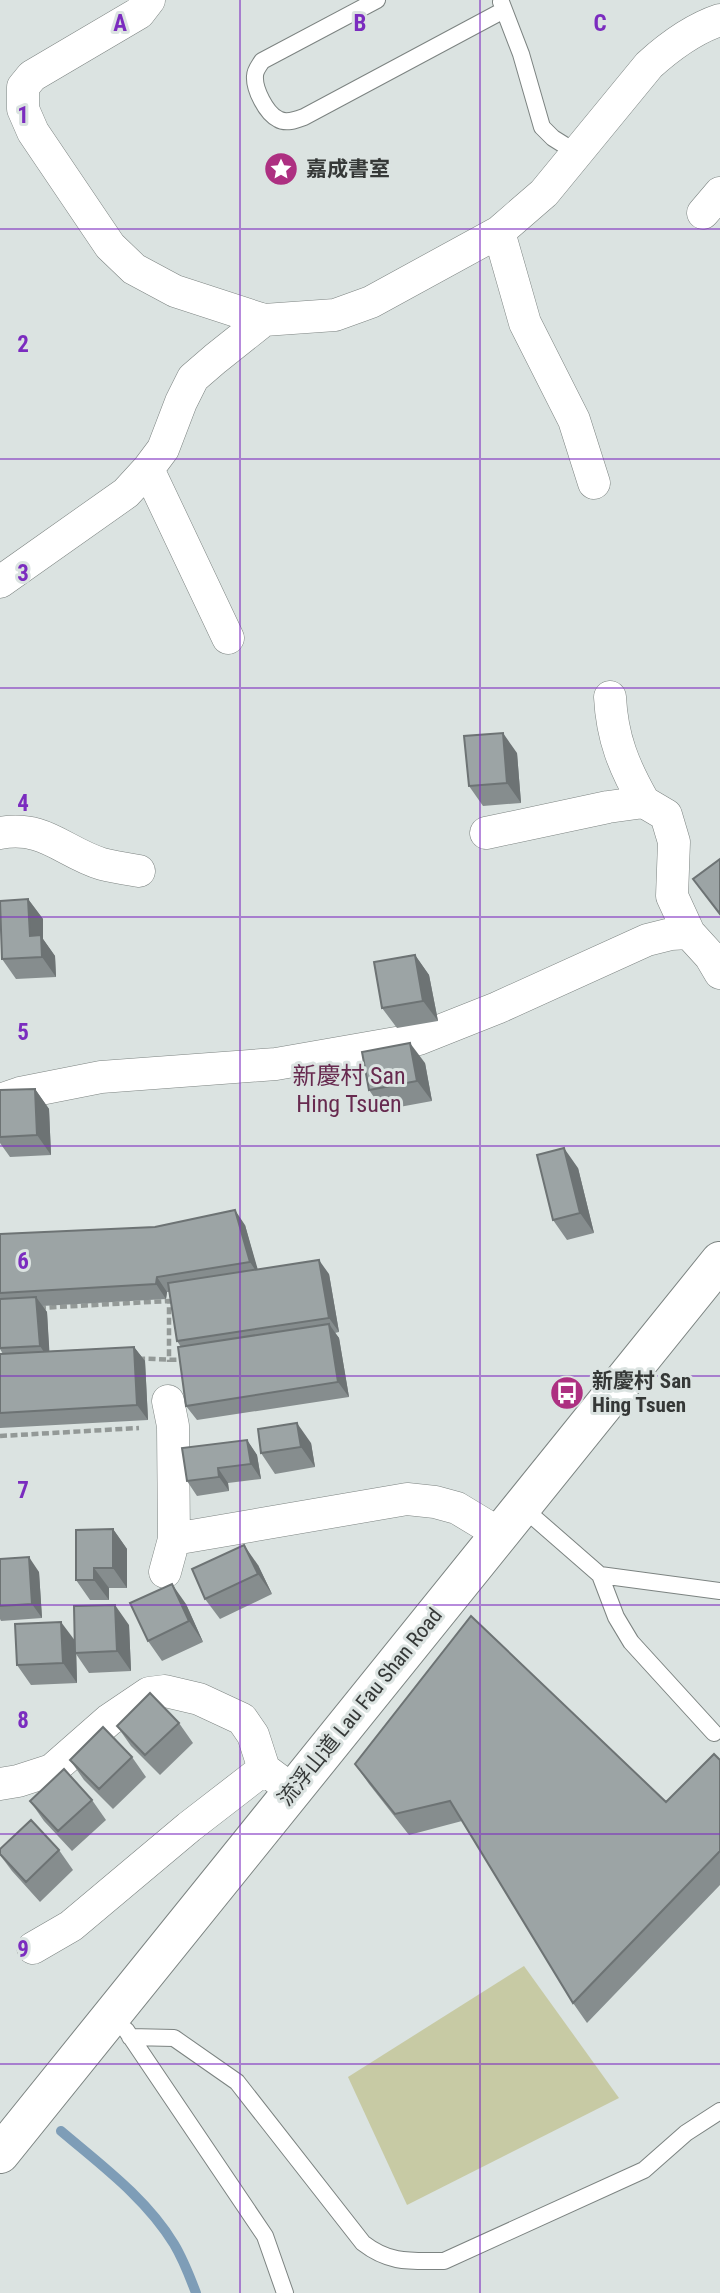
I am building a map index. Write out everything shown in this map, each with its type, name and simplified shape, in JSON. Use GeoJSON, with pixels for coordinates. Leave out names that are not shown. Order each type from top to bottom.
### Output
{"type":"FeatureCollection","features":[{"type":"Feature","properties":{"kind":"street"},"geometry":{"type":"LineString","coordinates":[[149,0],[139,13],[32,76],[23,87],[23,109],[33,132],[110,246],[134,270],[175,291],[264,320],[335,314],[371,302],[499,232],[544,193],[649,65],[668,48],[705,25],[720,20]]}},
{"type":"Feature","properties":{"kind":"street"},"geometry":{"type":"LineString","coordinates":[[499,232],[525,323],[574,420],[594,483]]}},
{"type":"Feature","properties":{"kind":"street"},"geometry":{"type":"LineString","coordinates":[[0,582],[126,493],[163,449],[181,402],[194,378],[264,320]]}},
{"type":"Feature","properties":{"kind":"street"},"geometry":{"type":"LineString","coordinates":[[148,469],[228,638]]}},
{"type":"Feature","properties":{"kind":"street"},"geometry":{"type":"LineString","coordinates":[[610,697],[615,735],[625,769],[644,802],[666,815],[674,842],[673,896],[688,933],[710,956],[720,973]]}},
{"type":"Feature","properties":{"kind":"street"},"geometry":{"type":"LineString","coordinates":[[486,833],[644,802]]}},
{"type":"Feature","properties":{"kind":"street"},"geometry":{"type":"LineString","coordinates":[[0,833],[14,831],[39,834],[101,864],[139,871]]}},
{"type":"Feature","properties":{"kind":"street"},"geometry":{"type":"LineString","coordinates":[[0,1100],[20,1093],[101,1077],[276,1064],[419,1039],[497,1008],[647,940],[688,933]]}},
{"type":"Feature","properties":{"kind":"street","name":"流浮山道 Lau Fau Shan Road"},"geometry":{"type":"LineString","coordinates":[[0,2154],[122,2024],[278,1780],[511,1521],[720,1261]]}},
{"type":"Feature","properties":{"kind":"street"},"geometry":{"type":"LineString","coordinates":[[165,1572],[174,1539],[170,1414]]}},
{"type":"Feature","properties":{"kind":"street"},"geometry":{"type":"LineString","coordinates":[[174,1539],[407,1499],[435,1502],[511,1521]]}},
{"type":"Feature","properties":{"kind":"street"},"geometry":{"type":"LineString","coordinates":[[0,1784],[51,1770],[109,1720],[149,1693],[165,1691],[199,1699],[242,1719],[278,1780],[189,1827],[71,1926],[33,1948]]}},
{"type":"Feature","properties":{"kind":"lane"},"geometry":{"type":"LineString","coordinates":[[377,0],[262,61],[255,72],[256,86],[269,112],[278,120],[291,122],[304,117],[502,5],[521,54],[542,127],[553,138],[577,153]]}},
{"type":"Feature","properties":{"kind":"lane"},"geometry":{"type":"LineString","coordinates":[[511,1521],[600,1575],[720,1591]]}},
{"type":"Feature","properties":{"kind":"lane"},"geometry":{"type":"LineString","coordinates":[[600,1575],[616,1617],[631,1642],[714,1733]]}},
{"type":"Feature","properties":{"kind":"lane"},"geometry":{"type":"LineString","coordinates":[[122,2024],[174,2038],[237,2082],[363,2243],[379,2256],[408,2261],[444,2261],[644,2170],[686,2133],[720,2111]]}},
{"type":"Feature","properties":{"kind":"lane"},"geometry":{"type":"LineString","coordinates":[[122,2024],[265,2236],[285,2293]]}},
{"type":"Feature","properties":{"kind":"path"},"geometry":{"type":"LineString","coordinates":[[26,1309],[169,1301],[174,1296]]}},
{"type":"Feature","properties":{"kind":"path"},"geometry":{"type":"LineString","coordinates":[[0,1436],[170,1414],[169,1301]]}},
{"type":"Feature","properties":{"kind":"path"},"geometry":{"type":"LineString","coordinates":[[136,1359],[163,1358],[169,1361],[195,1357]]}},
{"type":"Feature","properties":{"kind":"green space"},"geometry":{"type":"Polygon","coordinates":[[[524,1966],[619,2098],[407,2205],[348,2077],[524,1966]]]}},
{"type":"Feature","properties":{"kind":"building"},"geometry":{"type":"Polygon","coordinates":[[[503,733],[507,783],[469,786],[464,736],[503,733]]]}},
{"type":"Feature","properties":{"kind":"building"},"geometry":{"type":"Polygon","coordinates":[[[720,859],[720,914],[693,879],[720,859]]]}},
{"type":"Feature","properties":{"kind":"building"},"geometry":{"type":"Polygon","coordinates":[[[28,899],[30,936],[41,935],[42,957],[2,959],[0,901],[28,899]]]}},
{"type":"Feature","properties":{"kind":"building"},"geometry":{"type":"Polygon","coordinates":[[[415,955],[423,1001],[382,1008],[374,962],[415,955]]]}},
{"type":"Feature","properties":{"kind":"building"},"geometry":{"type":"Polygon","coordinates":[[[410,1043],[417,1081],[369,1090],[362,1052],[410,1043]]]}},
{"type":"Feature","properties":{"kind":"building"},"geometry":{"type":"Polygon","coordinates":[[[35,1089],[37,1135],[0,1137],[0,1090],[35,1089]]]}},
{"type":"Feature","properties":{"kind":"building"},"geometry":{"type":"Polygon","coordinates":[[[564,1148],[580,1213],[553,1220],[537,1155],[564,1148]]]}},
{"type":"Feature","properties":{"kind":"building"},"geometry":{"type":"Polygon","coordinates":[[[235,1210],[250,1262],[157,1277],[156,1284],[0,1293],[0,1234],[155,1227],[235,1210]]]}},
{"type":"Feature","properties":{"kind":"building"},"geometry":{"type":"Polygon","coordinates":[[[319,1260],[329,1318],[177,1341],[168,1283],[319,1260]]]}},
{"type":"Feature","properties":{"kind":"building"},"geometry":{"type":"Polygon","coordinates":[[[36,1297],[40,1346],[0,1348],[0,1299],[36,1297]]]}},
{"type":"Feature","properties":{"kind":"building"},"geometry":{"type":"Polygon","coordinates":[[[329,1324],[338,1382],[186,1406],[178,1347],[329,1324]]]}},
{"type":"Feature","properties":{"kind":"building"},"geometry":{"type":"Polygon","coordinates":[[[134,1347],[137,1405],[0,1413],[0,1354],[134,1347]]]}},
{"type":"Feature","properties":{"kind":"building"},"geometry":{"type":"Polygon","coordinates":[[[297,1423],[301,1447],[261,1453],[258,1429],[297,1423]]]}},
{"type":"Feature","properties":{"kind":"building"},"geometry":{"type":"Polygon","coordinates":[[[247,1440],[251,1464],[218,1468],[219,1477],[187,1481],[182,1448],[247,1440]]]}},
{"type":"Feature","properties":{"kind":"building"},"geometry":{"type":"Polygon","coordinates":[[[113,1529],[113,1568],[94,1568],[94,1580],[76,1580],[76,1530],[113,1529]]]}},
{"type":"Feature","properties":{"kind":"building"},"geometry":{"type":"Polygon","coordinates":[[[244,1545],[258,1574],[205,1599],[192,1569],[244,1545]]]}},
{"type":"Feature","properties":{"kind":"building"},"geometry":{"type":"Polygon","coordinates":[[[29,1557],[32,1604],[0,1606],[0,1559],[29,1557]]]}},
{"type":"Feature","properties":{"kind":"building"},"geometry":{"type":"Polygon","coordinates":[[[172,1584],[189,1621],[148,1641],[130,1603],[172,1584]]]}},
{"type":"Feature","properties":{"kind":"building"},"geometry":{"type":"Polygon","coordinates":[[[115,1605],[117,1651],[75,1653],[74,1606],[115,1605]]]}},
{"type":"Feature","properties":{"kind":"building"},"geometry":{"type":"Polygon","coordinates":[[[471,1616],[666,1802],[714,1754],[720,1760],[720,1851],[573,2003],[450,1801],[395,1814],[355,1764],[471,1616]]]}},
{"type":"Feature","properties":{"kind":"building"},"geometry":{"type":"Polygon","coordinates":[[[61,1622],[63,1663],[17,1665],[15,1624],[61,1622]]]}},
{"type":"Feature","properties":{"kind":"building"},"geometry":{"type":"Polygon","coordinates":[[[150,1693],[179,1723],[145,1755],[117,1726],[150,1693]]]}},
{"type":"Feature","properties":{"kind":"building"},"geometry":{"type":"Polygon","coordinates":[[[103,1727],[132,1757],[99,1789],[70,1760],[103,1727]]]}},
{"type":"Feature","properties":{"kind":"building"},"geometry":{"type":"Polygon","coordinates":[[[64,1769],[92,1800],[58,1831],[30,1801],[64,1769]]]}},
{"type":"Feature","properties":{"kind":"building"},"geometry":{"type":"Polygon","coordinates":[[[31,1820],[59,1850],[26,1882],[0,1854],[0,1849],[31,1820]]]}},
{"type":"Feature","properties":{"kind":"waterway"},"geometry":{"type":"LineString","coordinates":[[61,2131],[122,2183],[163,2227],[177,2250],[196,2293]]}},
{"type":"Feature","properties":{"kind":"place","name":"嘉成書室"},"geometry":{"type":"Point","coordinates":[281,169]}},
{"type":"Feature","properties":{"kind":"place","name":"新慶村 San Hing Tsuen"},"geometry":{"type":"Point","coordinates":[567,1393]}},
{"type":"Feature","properties":{"kind":"district","name":"新慶村 San Hing Tsuen"},"geometry":{"type":"Point","coordinates":[349,1090]}}]}
